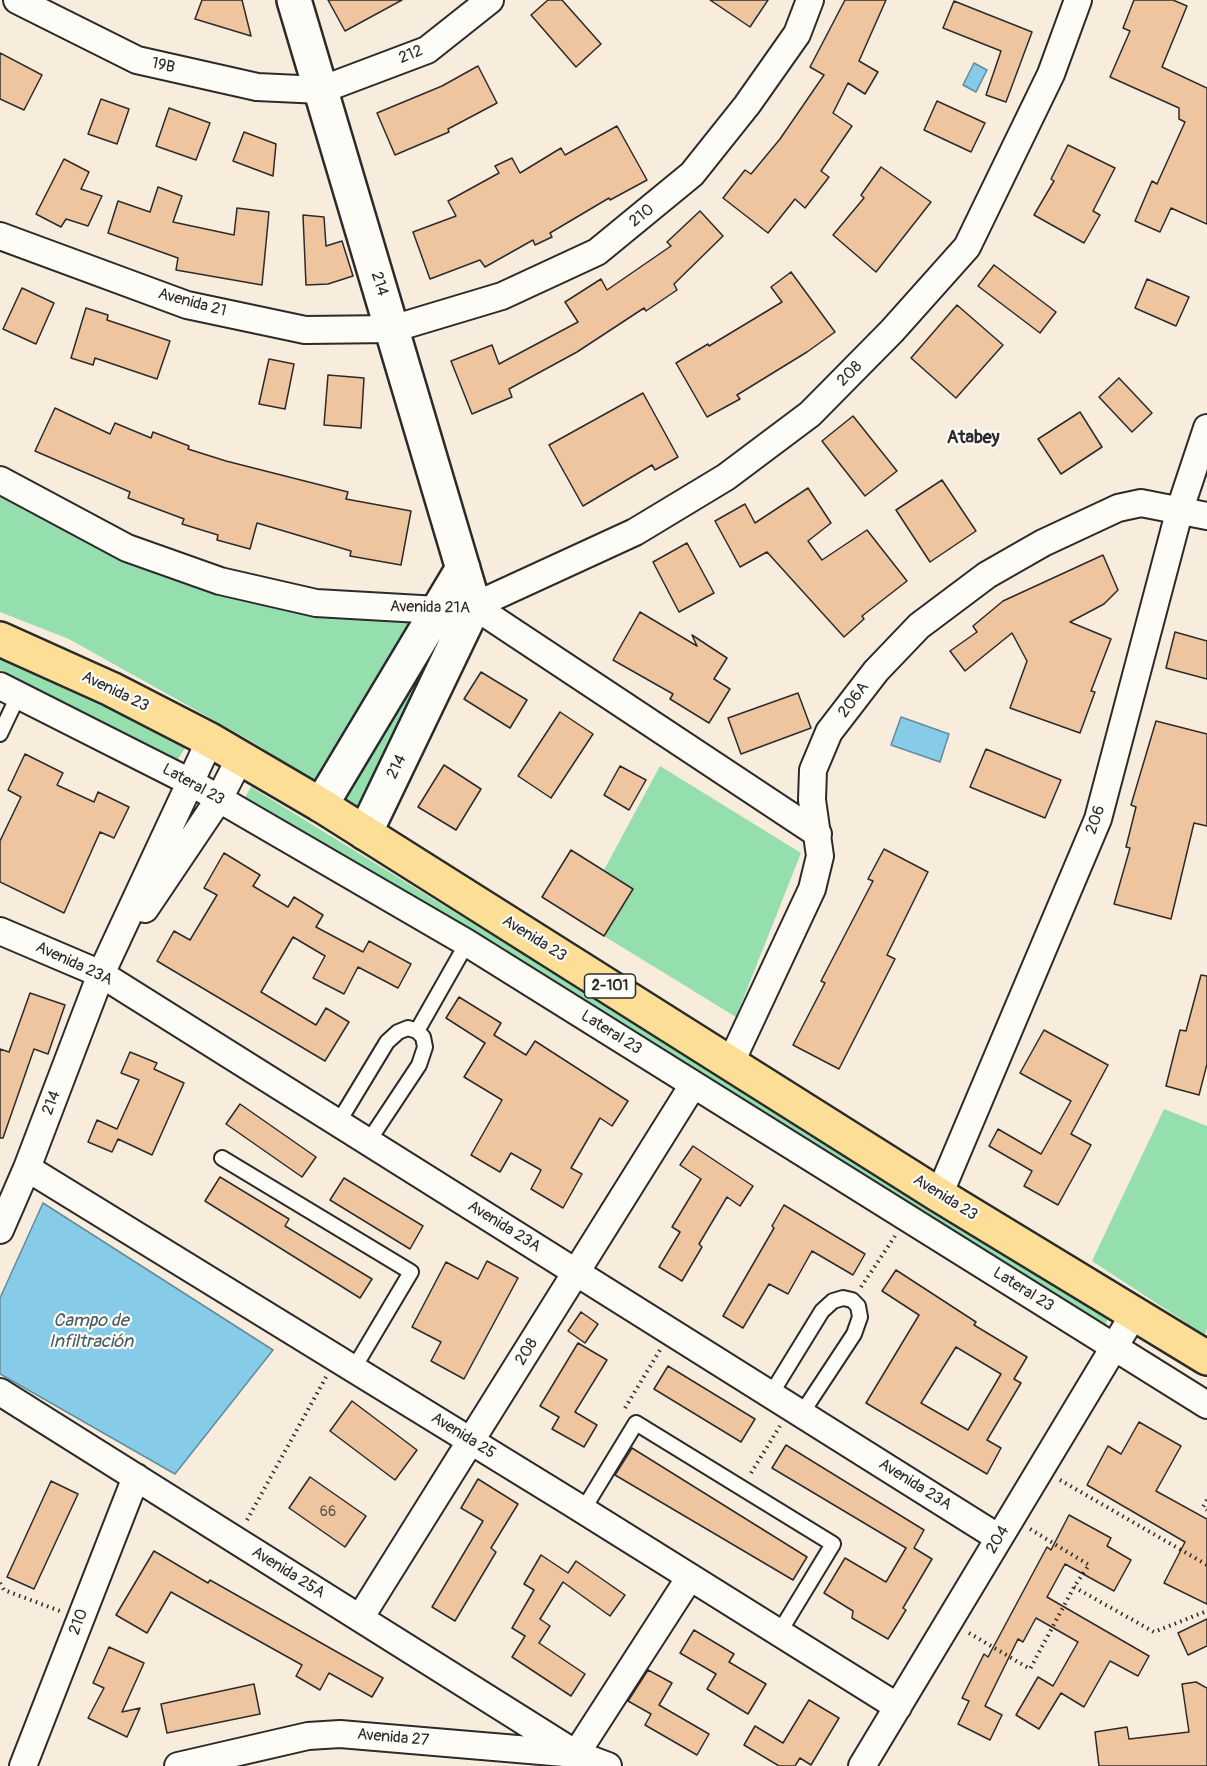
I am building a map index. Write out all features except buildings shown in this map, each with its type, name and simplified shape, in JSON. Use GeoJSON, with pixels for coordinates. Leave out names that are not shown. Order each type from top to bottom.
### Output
{"type":"FeatureCollection","features":[{"type":"Feature","properties":{"kind":"main road","name":"Avenida 23"},"geometry":{"type":"LineString","coordinates":[[0,639],[111,689],[210,740],[321,805],[939,1195],[1207,1358]]}},
{"type":"Feature","properties":{"kind":"street","name":"19B"},"geometry":{"type":"LineString","coordinates":[[17,0],[137,60],[257,87],[321,90]]}},
{"type":"Feature","properties":{"kind":"street","name":"214"},"geometry":{"type":"LineString","coordinates":[[294,0],[474,606],[365,833]]}},
{"type":"Feature","properties":{"kind":"street","name":"212"},"geometry":{"type":"LineString","coordinates":[[321,90],[427,50],[490,0]]}},
{"type":"Feature","properties":{"kind":"street","name":"210"},"geometry":{"type":"LineString","coordinates":[[392,329],[502,296],[597,252],[692,174],[747,105],[797,34],[810,0]]}},
{"type":"Feature","properties":{"kind":"street","name":"208"},"geometry":{"type":"LineString","coordinates":[[474,606],[634,532],[726,477],[818,406],[892,331],[967,247],[1051,74],[1078,0]]}},
{"type":"Feature","properties":{"kind":"street","name":"Avenida 21"},"geometry":{"type":"LineString","coordinates":[[0,236],[187,305],[305,330],[392,329]]}},
{"type":"Feature","properties":{"kind":"street","name":"206"},"geometry":{"type":"LineString","coordinates":[[939,1195],[1098,819],[1180,509],[1207,428]]}},
{"type":"Feature","properties":{"kind":"street","name":"Avenida 21A"},"geometry":{"type":"LineString","coordinates":[[0,480],[127,548],[220,581],[316,603],[438,610],[474,606],[818,834]]}},
{"type":"Feature","properties":{"kind":"street","name":"206A"},"geometry":{"type":"LineString","coordinates":[[731,1062],[812,889],[820,856],[812,800],[813,770],[829,732],[876,670],[919,626],[987,575],[1043,543],[1118,508],[1141,503],[1180,509]]}},
{"type":"Feature","properties":{"kind":"street"},"geometry":{"type":"LineString","coordinates":[[1180,509],[1207,516]]}},
{"type":"Feature","properties":{"kind":"street"},"geometry":{"type":"LineString","coordinates":[[321,805],[463,568]]}},
{"type":"Feature","properties":{"kind":"street","name":"Lateral 23"},"geometry":{"type":"LineString","coordinates":[[9,691],[189,782],[467,943],[1207,1405]]}},
{"type":"Feature","properties":{"kind":"street","name":"214"},"geometry":{"type":"LineString","coordinates":[[0,1230],[27,1168],[101,974],[210,740]]}},
{"type":"Feature","properties":{"kind":"street","name":"214"},"geometry":{"type":"LineString","coordinates":[[101,974],[219,799],[240,758]]}},
{"type":"Feature","properties":{"kind":"street","name":"Avenida 23A"},"geometry":{"type":"LineString","coordinates":[[0,931],[101,974],[788,1405],[1006,1528]]}},
{"type":"Feature","properties":{"kind":"street","name":"208"},"geometry":{"type":"LineString","coordinates":[[360,1618],[693,1085]]}},
{"type":"Feature","properties":{"kind":"street","name":"Avenida 25"},"geometry":{"type":"LineString","coordinates":[[27,1168],[584,1510],[898,1707]]}},
{"type":"Feature","properties":{"kind":"street","name":"204"},"geometry":{"type":"LineString","coordinates":[[862,1766],[1134,1314]]}},
{"type":"Feature","properties":{"kind":"street","name":"Avenida 25A"},"geometry":{"type":"LineString","coordinates":[[0,1392],[576,1754]]}},
{"type":"Feature","properties":{"kind":"street","name":"210"},"geometry":{"type":"LineString","coordinates":[[23,1766],[136,1477]]}},
{"type":"Feature","properties":{"kind":"street"},"geometry":{"type":"LineString","coordinates":[[576,1754],[690,1577]]}},
{"type":"Feature","properties":{"kind":"street","name":"Avenida 27"},"geometry":{"type":"LineString","coordinates":[[178,1766],[267,1756],[308,1736],[340,1734],[576,1754],[608,1766]]}},
{"type":"Feature","properties":{"kind":"lane"},"geometry":{"type":"LineString","coordinates":[[0,734],[9,691]]}},
{"type":"Feature","properties":{"kind":"lane"},"geometry":{"type":"LineString","coordinates":[[417,1031],[467,943]]}},
{"type":"Feature","properties":{"kind":"lane"},"geometry":{"type":"LineString","coordinates":[[338,1123],[387,1042],[398,1032],[408,1028],[417,1031],[423,1037],[425,1047],[420,1065],[368,1142]]}},
{"type":"Feature","properties":{"kind":"lane"},"geometry":{"type":"LineString","coordinates":[[222,1158],[411,1272],[345,1363]]}},
{"type":"Feature","properties":{"kind":"lane"},"geometry":{"type":"LineString","coordinates":[[843,1298],[852,1300],[858,1306],[860,1317],[854,1334],[788,1405],[822,1311],[833,1301],[843,1298]]}},
{"type":"Feature","properties":{"kind":"lane"},"geometry":{"type":"LineString","coordinates":[[584,1510],[636,1424],[833,1544],[778,1633]]}},
{"type":"Feature","properties":{"kind":"path"},"geometry":{"type":"LineString","coordinates":[[852,1300],[908,1218]]}},
{"type":"Feature","properties":{"kind":"path"},"geometry":{"type":"LineString","coordinates":[[236,1541],[345,1363]]}},
{"type":"Feature","properties":{"kind":"path"},"geometry":{"type":"LineString","coordinates":[[741,1488],[788,1405]]}},
{"type":"Feature","properties":{"kind":"path"},"geometry":{"type":"LineString","coordinates":[[1041,1469],[1207,1565]]}},
{"type":"Feature","properties":{"kind":"path"},"geometry":{"type":"LineString","coordinates":[[1207,1500],[1203,1507],[1207,1510]]}},
{"type":"Feature","properties":{"kind":"path"},"geometry":{"type":"LineString","coordinates":[[949,1621],[1030,1669],[1074,1587],[1089,1565],[1006,1528]]}},
{"type":"Feature","properties":{"kind":"path"},"geometry":{"type":"LineString","coordinates":[[0,1583],[4,1590],[81,1619]]}},
{"type":"Feature","properties":{"kind":"path"},"geometry":{"type":"LineString","coordinates":[[1074,1587],[1154,1632],[1207,1611]]}},
{"type":"Feature","properties":{"kind":"green space"},"geometry":{"type":"Polygon","coordinates":[[[0,490],[221,591],[410,621],[320,785],[251,741],[69,639],[0,612],[0,490]]]}},
{"type":"Feature","properties":{"kind":"green space"},"geometry":{"type":"Polygon","coordinates":[[[453,613],[365,813],[338,796],[453,613]]]}},
{"type":"Feature","properties":{"kind":"green space"},"geometry":{"type":"Polygon","coordinates":[[[0,653],[187,745],[178,759],[0,670],[0,653]]]}},
{"type":"Feature","properties":{"kind":"green space"},"geometry":{"type":"Polygon","coordinates":[[[660,766],[801,853],[736,1017],[604,936],[633,889],[604,870],[660,766]]]}},
{"type":"Feature","properties":{"kind":"green space"},"geometry":{"type":"Polygon","coordinates":[[[251,787],[1110,1315],[1104,1327],[244,799],[251,787]]]}},
{"type":"Feature","properties":{"kind":"green space"},"geometry":{"type":"Polygon","coordinates":[[[1164,1109],[1207,1126],[1207,1328],[1205,1335],[1092,1261],[1164,1109]]]}},
{"type":"Feature","properties":{"kind":"water"},"geometry":{"type":"Polygon","coordinates":[[[974,63],[987,70],[976,92],[963,85],[974,63]]]}},
{"type":"Feature","properties":{"kind":"water"},"geometry":{"type":"Polygon","coordinates":[[[901,717],[949,734],[940,762],[891,745],[901,717]]]}},
{"type":"Feature","properties":{"kind":"water","name":"Campo de Infiltración"},"geometry":{"type":"Polygon","coordinates":[[[43,1203],[273,1350],[175,1474],[0,1374],[0,1298],[43,1203]]]}},
{"type":"Feature","properties":{"kind":"district","name":"Atabey"},"geometry":{"type":"Point","coordinates":[973,438]}}]}
